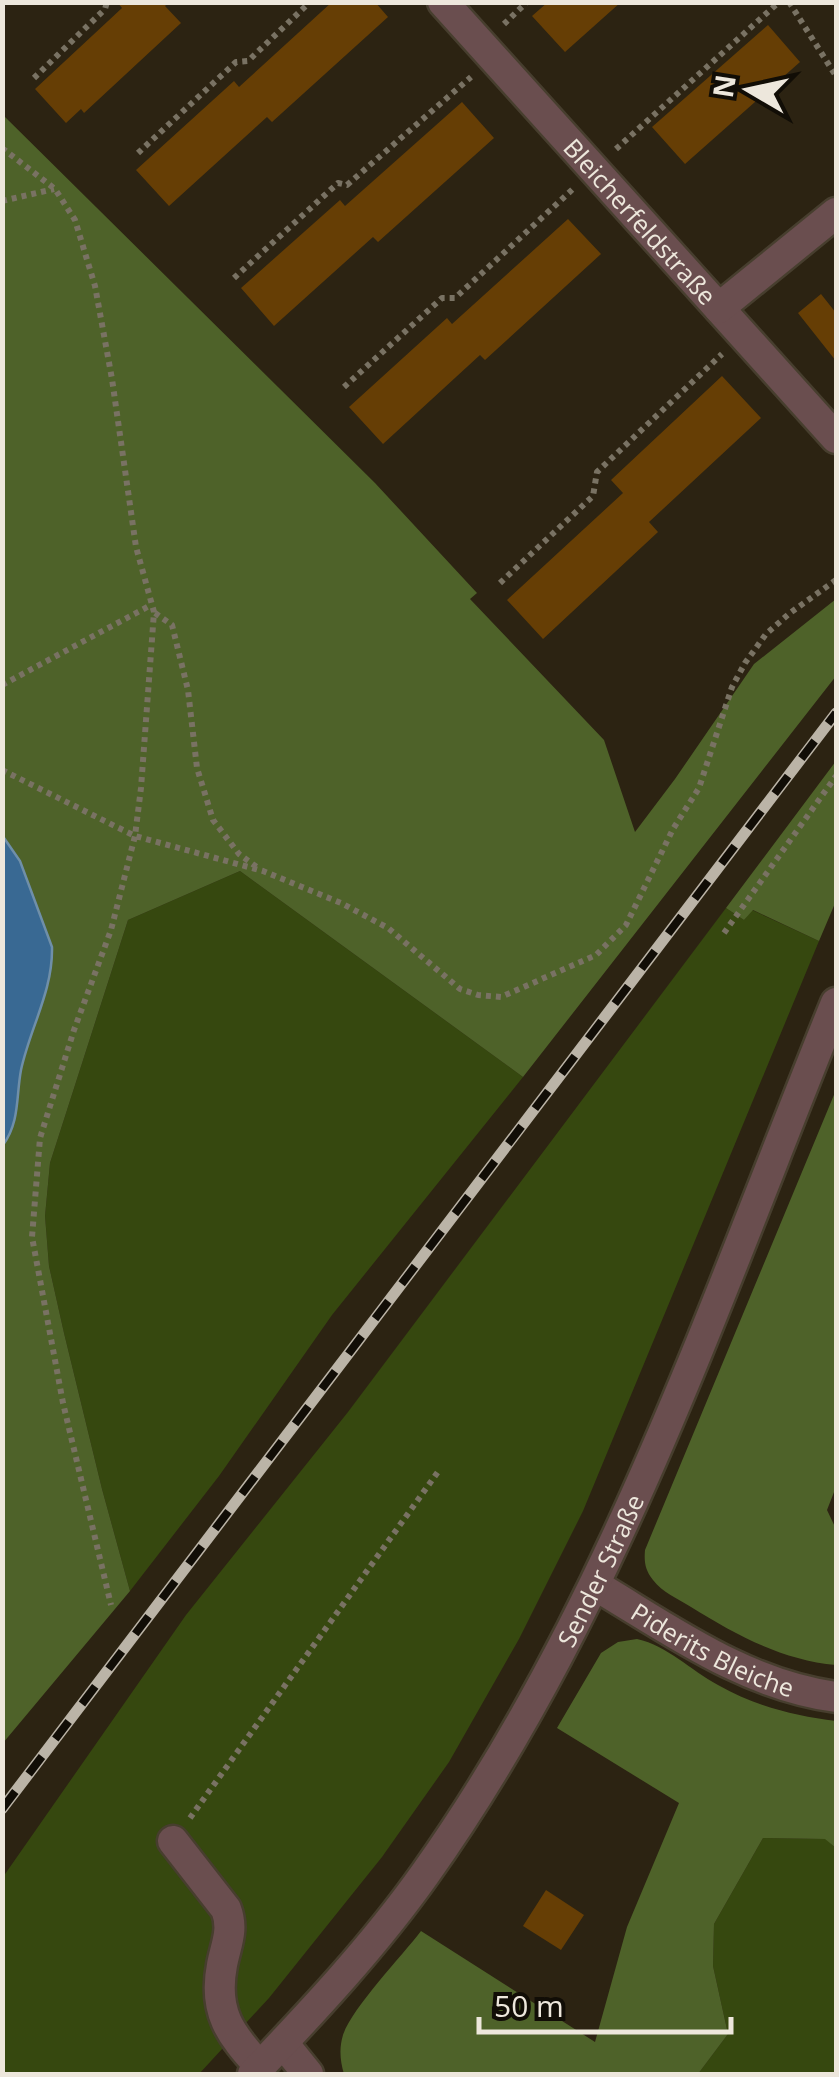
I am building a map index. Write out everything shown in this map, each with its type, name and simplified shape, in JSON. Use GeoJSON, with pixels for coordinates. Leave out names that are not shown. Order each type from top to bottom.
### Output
{"type":"FeatureCollection","features":[{"type":"Feature","properties":{"kind":"street","name":"Bleicherfeldstraße"},"geometry":{"type":"LineString","coordinates":[[443,2],[836,438]]}},
{"type":"Feature","properties":{"kind":"street"},"geometry":{"type":"LineString","coordinates":[[719,308],[836,214]]}},
{"type":"Feature","properties":{"kind":"street","name":"Sender Straße"},"geometry":{"type":"LineString","coordinates":[[256,2070],[357,1960],[424,1876],[518,1730],[556,1662],[595,1585],[694,1360],[836,1003]]}},
{"type":"Feature","properties":{"kind":"street","name":"Piderits Bleiche"},"geometry":{"type":"LineString","coordinates":[[595,1585],[728,1664],[766,1680],[836,1697]]}},
{"type":"Feature","properties":{"kind":"street"},"geometry":{"type":"LineString","coordinates":[[173,1841],[226,1909],[231,1922],[222,1967],[226,2026],[256,2070]]}},
{"type":"Feature","properties":{"kind":"street"},"geometry":{"type":"LineString","coordinates":[[283,2043],[308,2074]]}},
{"type":"Feature","properties":{"kind":"path"},"geometry":{"type":"LineString","coordinates":[[34,78],[105,9],[107,2]]}},
{"type":"Feature","properties":{"kind":"path"},"geometry":{"type":"LineString","coordinates":[[138,152],[236,62],[248,62],[310,2]]}},
{"type":"Feature","properties":{"kind":"path"},"geometry":{"type":"LineString","coordinates":[[344,387],[442,298],[455,298],[778,2]]}},
{"type":"Feature","properties":{"kind":"path"},"geometry":{"type":"LineString","coordinates":[[789,2],[836,76]]}},
{"type":"Feature","properties":{"kind":"path"},"geometry":{"type":"LineString","coordinates":[[234,278],[338,183],[347,185],[493,58]]}},
{"type":"Feature","properties":{"kind":"path"},"geometry":{"type":"LineString","coordinates":[[2,148],[55,189],[75,220],[95,286],[136,547],[153,608],[135,836],[111,930],[40,1138],[32,1237],[63,1403],[111,1605]]}},
{"type":"Feature","properties":{"kind":"path"},"geometry":{"type":"LineString","coordinates":[[2,201],[55,189]]}},
{"type":"Feature","properties":{"kind":"path"},"geometry":{"type":"LineString","coordinates":[[500,582],[593,496],[597,472],[743,335]]}},
{"type":"Feature","properties":{"kind":"path"},"geometry":{"type":"LineString","coordinates":[[2,770],[135,836],[262,871],[341,903],[388,928],[460,989],[501,997],[596,955],[626,925],[673,829],[699,788],[732,687],[745,663],[766,634],[836,580]]}},
{"type":"Feature","properties":{"kind":"path"},"geometry":{"type":"LineString","coordinates":[[2,685],[153,608]]}},
{"type":"Feature","properties":{"kind":"path"},"geometry":{"type":"LineString","coordinates":[[153,608],[172,625],[188,690],[197,768],[213,820],[239,854],[262,871]]}},
{"type":"Feature","properties":{"kind":"path"},"geometry":{"type":"LineString","coordinates":[[724,933],[836,776]]}},
{"type":"Feature","properties":{"kind":"path"},"geometry":{"type":"LineString","coordinates":[[173,1841],[440,1470]]}},
{"type":"Feature","properties":{"kind":"green space"},"geometry":{"type":"Polygon","coordinates":[[[3,115],[375,483],[477,593],[470,599],[604,740],[635,832],[754,664],[836,599],[836,676],[523,1077],[240,871],[128,920],[50,1163],[45,1216],[49,1266],[64,1333],[130,1591],[3,1743],[3,1145],[15,1118],[21,1070],[45,994],[52,947],[20,861],[3,835],[3,115]]]}},
{"type":"Feature","properties":{"kind":"green space"},"geometry":{"type":"Polygon","coordinates":[[[836,761],[836,901],[819,941],[753,910],[744,920],[726,908],[836,761]]]}},
{"type":"Feature","properties":{"kind":"green space"},"geometry":{"type":"Polygon","coordinates":[[[240,871],[523,1077],[332,1315],[219,1476],[130,1591],[49,1266],[45,1216],[50,1163],[128,920],[240,871]]]}},
{"type":"Feature","properties":{"kind":"green space"},"geometry":{"type":"Polygon","coordinates":[[[726,908],[744,920],[752,910],[819,941],[583,1511],[519,1639],[449,1762],[382,1857],[269,1998],[199,2074],[3,2074],[3,1877],[186,1615],[348,1412],[726,908]]]}},
{"type":"Feature","properties":{"kind":"green space"},"geometry":{"type":"Polygon","coordinates":[[[836,1090],[836,1487],[827,1510],[836,1529],[836,1665],[797,1658],[760,1645],[670,1595],[648,1573],[645,1550],[836,1090]]]}},
{"type":"Feature","properties":{"kind":"green space"},"geometry":{"type":"Polygon","coordinates":[[[637,1639],[659,1647],[746,1699],[790,1713],[836,1721],[836,1848],[825,1839],[763,1838],[714,1924],[713,1966],[728,2034],[698,2074],[344,2074],[341,2045],[348,2024],[421,1931],[595,2042],[627,1927],[679,1803],[557,1728],[601,1653],[618,1642],[637,1639]]]}},
{"type":"Feature","properties":{"kind":"green space"},"geometry":{"type":"Polygon","coordinates":[[[763,1838],[826,1839],[836,1848],[836,2074],[698,2074],[728,2034],[713,1966],[714,1924],[763,1838]]]}},
{"type":"Feature","properties":{"kind":"water"},"geometry":{"type":"Polygon","coordinates":[[[2,835],[20,861],[52,947],[45,994],[21,1070],[15,1118],[3,1145],[2,835]]]}},
{"type":"Feature","properties":{"kind":"building"},"geometry":{"type":"Polygon","coordinates":[[[117,2],[169,2],[165,6],[181,23],[84,113],[81,109],[66,123],[35,89],[122,8],[117,2]]]}},
{"type":"Feature","properties":{"kind":"building"},"geometry":{"type":"Polygon","coordinates":[[[332,2],[375,2],[388,17],[272,122],[267,117],[169,206],[136,170],[234,81],[239,87],[332,2]]]}},
{"type":"Feature","properties":{"kind":"building"},"geometry":{"type":"Polygon","coordinates":[[[548,2],[621,2],[565,52],[532,16],[548,2]]]}},
{"type":"Feature","properties":{"kind":"building"},"geometry":{"type":"Polygon","coordinates":[[[768,25],[800,62],[685,164],[652,127],[768,25]]]}},
{"type":"Feature","properties":{"kind":"building"},"geometry":{"type":"Polygon","coordinates":[[[462,102],[494,138],[378,242],[373,237],[274,326],[241,288],[340,200],[345,206],[462,102]]]}},
{"type":"Feature","properties":{"kind":"building"},"geometry":{"type":"Polygon","coordinates":[[[568,219],[601,254],[485,360],[480,355],[383,444],[349,407],[447,318],[452,324],[568,219]]]}},
{"type":"Feature","properties":{"kind":"building"},"geometry":{"type":"Polygon","coordinates":[[[821,294],[836,313],[836,361],[798,313],[821,294]]]}},
{"type":"Feature","properties":{"kind":"building"},"geometry":{"type":"Polygon","coordinates":[[[722,376],[761,418],[649,522],[658,532],[543,639],[507,600],[623,493],[611,480],[722,376]]]}},
{"type":"Feature","properties":{"kind":"building"},"geometry":{"type":"Polygon","coordinates":[[[546,1890],[584,1915],[561,1950],[523,1926],[546,1890]]]}},
{"type":"Feature","properties":{"kind":"railway"},"geometry":{"type":"LineString","coordinates":[[2,1809],[836,713]]}}]}
